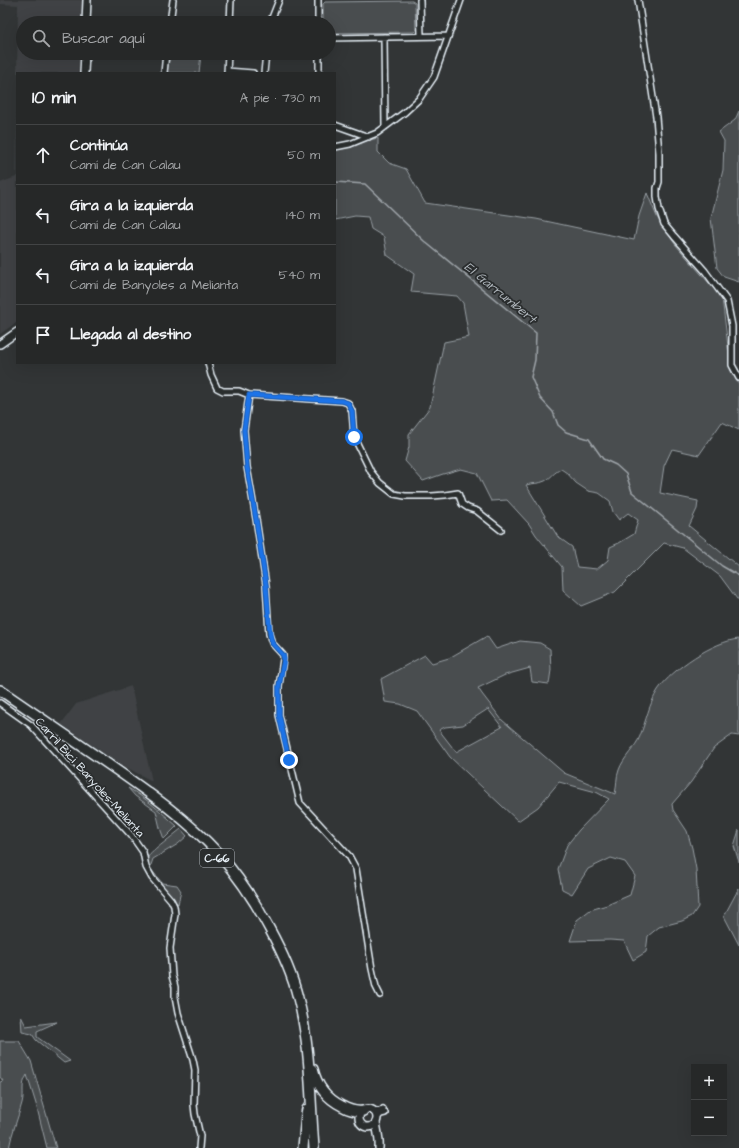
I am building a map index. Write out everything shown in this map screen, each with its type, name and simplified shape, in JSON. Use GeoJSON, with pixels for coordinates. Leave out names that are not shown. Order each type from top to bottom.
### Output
{"type":"FeatureCollection","features":[{"type":"Feature","properties":{"kind":"highway","name":"C-66"},"geometry":{"type":"LineString","coordinates":[[0,690],[158,800],[196,832],[223,859],[254,901],[279,946],[298,996],[304,1022],[307,1045],[314,1148]]}},
{"type":"Feature","properties":{"kind":"highway","name":"C-66"},"geometry":{"type":"LineString","coordinates":[[0,695],[165,810],[215,856],[254,908],[281,962],[297,1012],[301,1036],[310,1148]]}},
{"type":"Feature","properties":{"kind":"highway"},"geometry":{"type":"LineString","coordinates":[[307,1045],[310,1050],[312,1066],[317,1081],[324,1094],[331,1100],[356,1112],[368,1111]]}},
{"type":"Feature","properties":{"kind":"highway"},"geometry":{"type":"LineString","coordinates":[[303,1148],[307,1108]]}},
{"type":"Feature","properties":{"kind":"street"},"geometry":{"type":"LineString","coordinates":[[86,16],[87,0]]}},
{"type":"Feature","properties":{"kind":"street"},"geometry":{"type":"LineString","coordinates":[[171,16],[173,0]]}},
{"type":"Feature","properties":{"kind":"street"},"geometry":{"type":"LineString","coordinates":[[230,16],[231,0]]}},
{"type":"Feature","properties":{"kind":"street"},"geometry":{"type":"LineString","coordinates":[[273,16],[279,0]]}},
{"type":"Feature","properties":{"kind":"street"},"geometry":{"type":"LineString","coordinates":[[318,0],[318,16]]}},
{"type":"Feature","properties":{"kind":"street"},"geometry":{"type":"LineString","coordinates":[[420,0],[421,36]]}},
{"type":"Feature","properties":{"kind":"street"},"geometry":{"type":"LineString","coordinates":[[336,147],[350,144],[377,133],[405,112],[419,99],[434,77],[461,0]]}},
{"type":"Feature","properties":{"kind":"street"},"geometry":{"type":"LineString","coordinates":[[638,0],[660,153],[659,182],[657,188],[659,209],[664,224],[705,271],[727,301],[732,326],[732,365],[739,378]]}},
{"type":"Feature","properties":{"kind":"street"},"geometry":{"type":"LineString","coordinates":[[336,38],[448,36]]}},
{"type":"Feature","properties":{"kind":"street"},"geometry":{"type":"LineString","coordinates":[[384,37],[385,127]]}},
{"type":"Feature","properties":{"kind":"street"},"geometry":{"type":"LineString","coordinates":[[84,72],[85,60]]}},
{"type":"Feature","properties":{"kind":"street"},"geometry":{"type":"LineString","coordinates":[[164,72],[165,60]]}},
{"type":"Feature","properties":{"kind":"street"},"geometry":{"type":"LineString","coordinates":[[227,72],[228,60]]}},
{"type":"Feature","properties":{"kind":"street"},"geometry":{"type":"LineString","coordinates":[[264,72],[265,60]]}},
{"type":"Feature","properties":{"kind":"street"},"geometry":{"type":"LineString","coordinates":[[319,60],[319,72]]}},
{"type":"Feature","properties":{"kind":"street"},"geometry":{"type":"LineString","coordinates":[[336,125],[369,137]]}},
{"type":"Feature","properties":{"kind":"street"},"geometry":{"type":"LineString","coordinates":[[0,344],[16,333]]}},
{"type":"Feature","properties":{"kind":"street"},"geometry":{"type":"LineString","coordinates":[[208,364],[217,388],[223,391],[239,392],[249,395],[342,401],[348,403],[352,411],[354,437],[371,472],[380,483],[394,494],[405,496],[439,496],[458,492],[462,504],[477,511],[501,530]]}},
{"type":"Feature","properties":{"kind":"street"},"geometry":{"type":"LineString","coordinates":[[249,395],[244,430],[247,467],[266,585],[270,634],[272,643],[283,655],[284,659],[279,686],[279,715],[300,803],[349,856],[356,869],[372,969],[376,987],[380,995]]}},
{"type":"Feature","properties":{"kind":"street","name":"Carril Bici Banyoles-Melianta"},"geometry":{"type":"LineString","coordinates":[[0,703],[31,725],[131,835],[143,852],[146,867],[152,878],[171,900],[174,906],[175,914],[170,948],[172,976],[175,987],[178,1013],[193,1060],[194,1105],[200,1136],[199,1148]]}},
{"type":"Feature","properties":{"kind":"street"},"geometry":{"type":"LineString","coordinates":[[368,1111],[375,1113],[379,1148]]}},
{"type":"Feature","properties":{"kind":"street"},"geometry":{"type":"LineString","coordinates":[[368,1127],[373,1126],[384,1111],[368,1111],[360,1115],[360,1121],[364,1126],[368,1127],[377,1134]]}},
{"type":"Feature","properties":{"kind":"shaded area"},"geometry":{"type":"Polygon","coordinates":[[[0,0],[85,0],[86,16],[18,16],[18,5],[0,4],[0,0]]]}},
{"type":"Feature","properties":{"kind":"shaded area"},"geometry":{"type":"Polygon","coordinates":[[[412,1],[415,3],[416,30],[414,32],[336,33],[336,16],[323,16],[323,4],[325,2],[412,1]]]}},
{"type":"Feature","properties":{"kind":"shaded area"},"geometry":{"type":"Polygon","coordinates":[[[17,60],[85,60],[84,72],[17,72],[17,60]]]}},
{"type":"Feature","properties":{"kind":"shaded area"},"geometry":{"type":"Polygon","coordinates":[[[169,60],[200,60],[199,72],[167,72],[169,60]]]}},
{"type":"Feature","properties":{"kind":"shaded area"},"geometry":{"type":"Polygon","coordinates":[[[739,111],[739,282],[724,277],[717,268],[711,218],[723,170],[724,141],[719,132],[735,120],[739,111]]]}},
{"type":"Feature","properties":{"kind":"shaded area"},"geometry":{"type":"Polygon","coordinates":[[[378,138],[378,152],[389,163],[406,169],[425,203],[536,219],[634,240],[639,216],[647,193],[657,217],[675,244],[722,298],[731,371],[739,384],[739,430],[722,422],[699,455],[672,449],[664,466],[660,493],[698,501],[697,509],[689,526],[739,567],[739,599],[737,599],[720,576],[683,548],[664,543],[615,592],[581,606],[563,590],[562,567],[529,524],[507,500],[491,501],[477,473],[461,469],[423,481],[405,461],[409,447],[409,434],[430,407],[444,342],[469,337],[463,303],[457,296],[411,292],[414,274],[387,255],[384,237],[371,229],[368,217],[355,216],[336,220],[336,148],[378,138]],[[561,469],[545,481],[526,485],[558,537],[572,547],[577,567],[597,569],[608,560],[610,547],[634,534],[638,520],[628,513],[619,520],[613,512],[610,501],[599,493],[588,491],[576,483],[561,469]]]}},
{"type":"Feature","properties":{"kind":"shaded area"},"geometry":{"type":"Polygon","coordinates":[[[16,177],[16,323],[0,334],[0,183],[16,177]]]}},
{"type":"Feature","properties":{"kind":"shaded area"},"geometry":{"type":"Polygon","coordinates":[[[487,636],[496,649],[520,641],[540,643],[550,649],[551,670],[549,684],[532,682],[530,668],[505,675],[478,688],[502,720],[564,773],[615,794],[617,776],[623,761],[636,744],[652,701],[664,682],[683,665],[706,650],[729,641],[739,639],[739,736],[732,735],[714,748],[691,782],[672,804],[673,810],[687,831],[696,869],[698,907],[692,916],[682,921],[659,927],[648,936],[646,952],[633,960],[624,941],[570,941],[577,920],[590,910],[607,905],[630,895],[635,876],[625,862],[611,858],[588,869],[572,894],[562,889],[558,869],[567,845],[579,830],[609,799],[596,792],[559,782],[538,807],[518,821],[450,757],[417,711],[400,704],[385,702],[381,679],[425,655],[432,663],[449,658],[487,636]],[[488,709],[463,725],[445,727],[439,730],[456,752],[502,727],[488,709]]]}},
{"type":"Feature","properties":{"kind":"shaded area"},"geometry":{"type":"Polygon","coordinates":[[[131,686],[152,781],[120,764],[61,724],[76,704],[131,686]]]}},
{"type":"Feature","properties":{"kind":"shaded area"},"geometry":{"type":"Polygon","coordinates":[[[128,788],[159,810],[177,826],[164,839],[156,811],[135,796],[128,788]]]}},
{"type":"Feature","properties":{"kind":"shaded area"},"geometry":{"type":"Polygon","coordinates":[[[181,829],[187,836],[178,844],[153,859],[150,868],[162,883],[177,885],[181,891],[178,904],[157,882],[149,869],[147,862],[148,857],[158,847],[181,829]]]}},
{"type":"Feature","properties":{"kind":"shaded area"},"geometry":{"type":"Polygon","coordinates":[[[739,830],[739,862],[734,846],[739,830]]]}},
{"type":"Feature","properties":{"kind":"shaded area"},"geometry":{"type":"Polygon","coordinates":[[[739,888],[739,945],[724,916],[739,888]]]}},
{"type":"Feature","properties":{"kind":"shaded area"},"geometry":{"type":"Polygon","coordinates":[[[21,1016],[26,1026],[57,1022],[37,1031],[37,1037],[70,1061],[64,1063],[36,1040],[32,1034],[22,1032],[21,1016]]]}},
{"type":"Feature","properties":{"kind":"shaded area"},"geometry":{"type":"Polygon","coordinates":[[[0,1041],[19,1041],[31,1061],[56,1148],[47,1148],[27,1075],[23,1086],[23,1099],[9,1148],[0,1148],[0,1082],[3,1081],[0,1077],[0,1041]]]}},
{"type":"Feature","properties":{"kind":"waterway","name":"El Garrumbert"},"geometry":{"type":"LineString","coordinates":[[336,182],[365,184],[424,241],[536,333],[535,360],[531,377],[540,398],[553,412],[558,425],[566,432],[589,439],[603,459],[616,465],[626,474],[632,492],[722,566],[739,576]]}},
{"type":"Feature","properties":{"kind":"route"},"geometry":{"type":"LineString","coordinates":[[289,760],[279,715],[279,686],[284,659],[283,655],[272,643],[270,634],[266,585],[247,467],[244,430],[249,395],[342,401],[348,403],[352,411],[354,437]]}}]}
